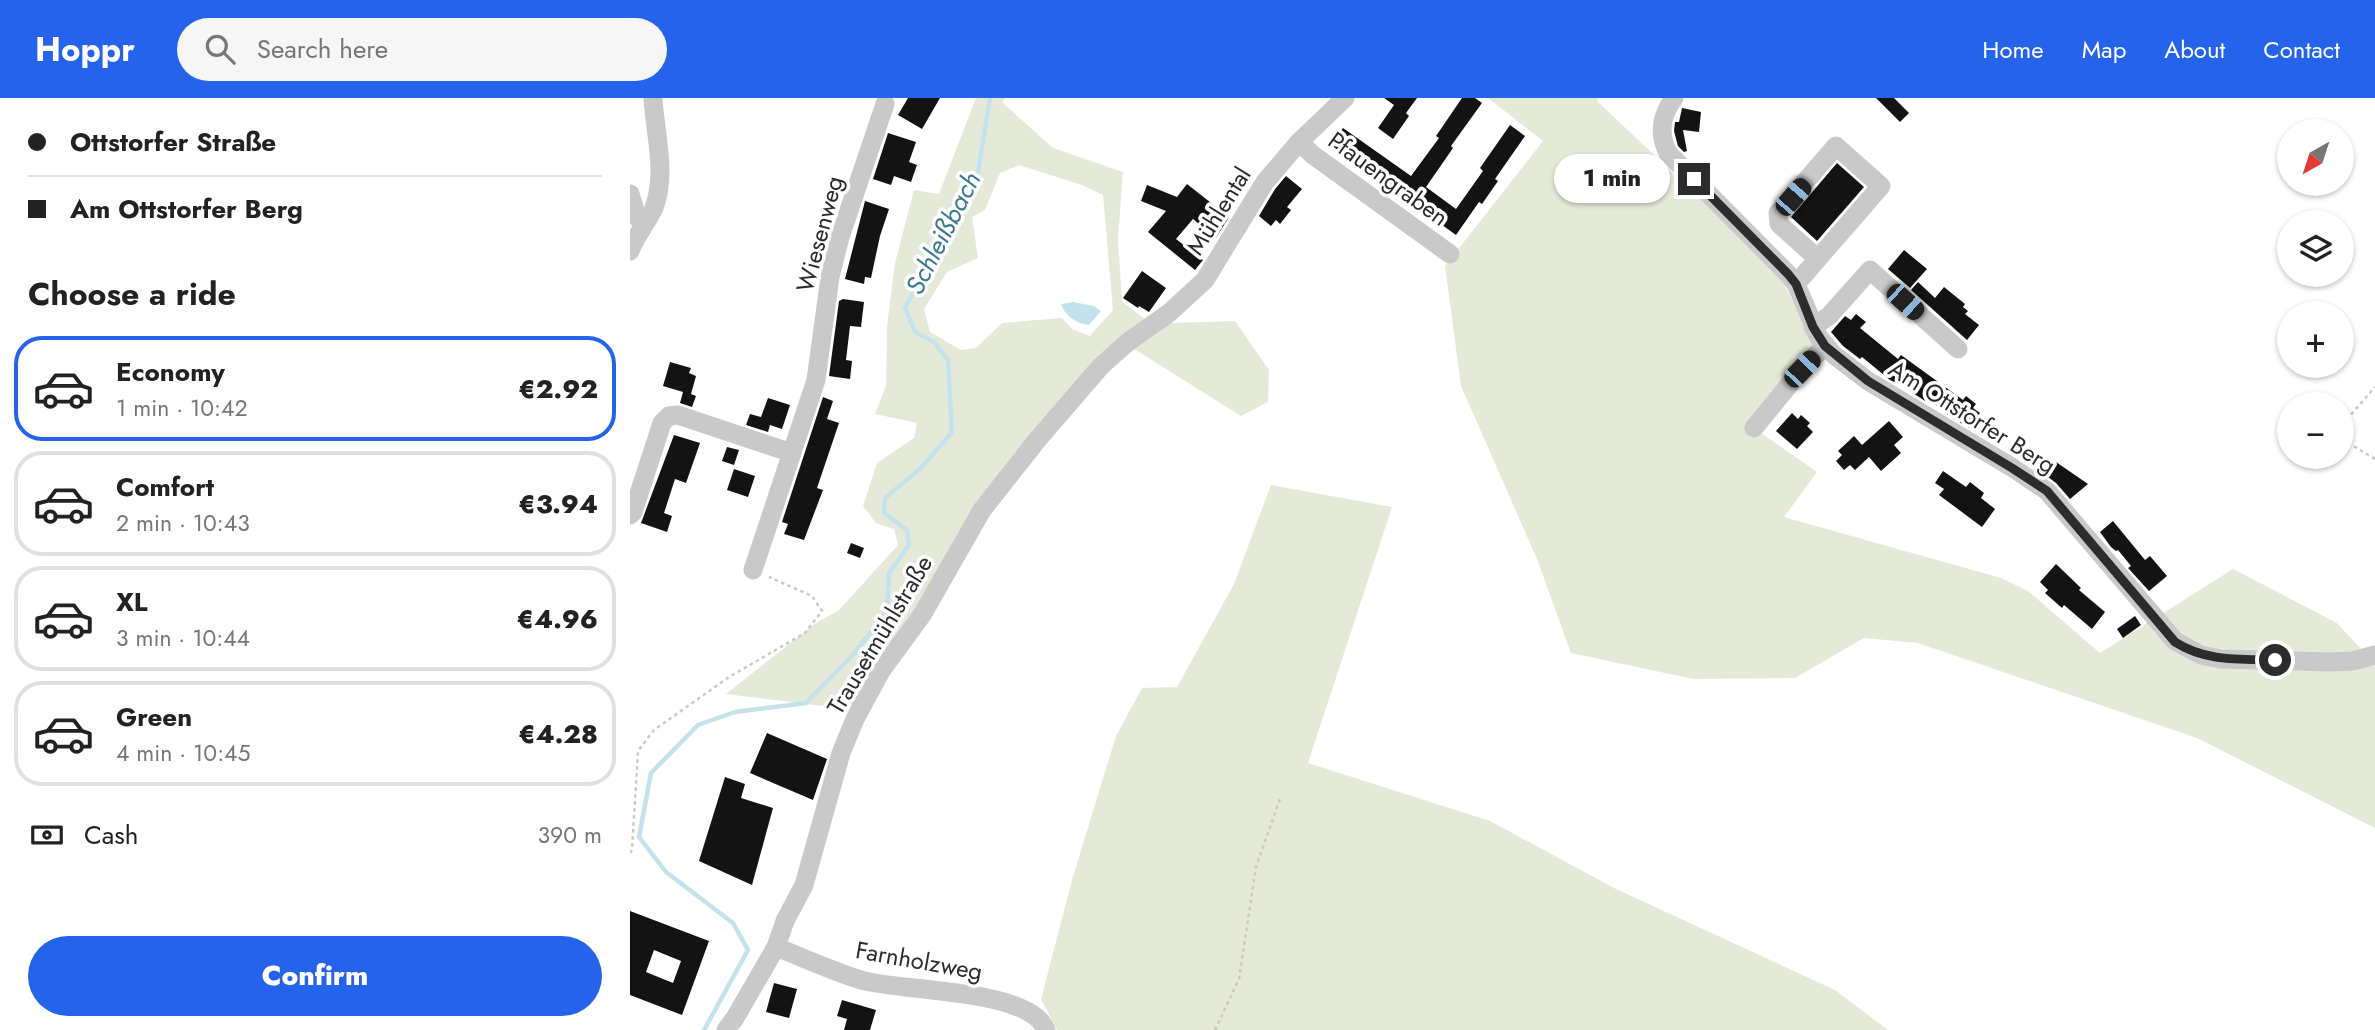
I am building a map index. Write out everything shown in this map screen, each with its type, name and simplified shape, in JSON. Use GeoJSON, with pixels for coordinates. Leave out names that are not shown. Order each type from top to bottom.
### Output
{"type":"FeatureCollection","features":[{"type":"Feature","properties":{"kind":"street"},"geometry":{"type":"LineString","coordinates":[[630,251],[635,237],[653,209],[659,188],[660,169],[653,98]]}},
{"type":"Feature","properties":{"kind":"street","name":"Mühlental"},"geometry":{"type":"LineString","coordinates":[[1128,342],[1169,313],[1205,280],[1256,194],[1299,142],[1345,98]]}},
{"type":"Feature","properties":{"kind":"street","name":"Am Ottstorfer Berg"},"geometry":{"type":"LineString","coordinates":[[1674,98],[1666,110],[1661,128],[1661,136],[1668,153],[1777,261],[1796,284],[1813,327],[1825,346],[1868,381],[2047,491],[2175,642],[2211,657],[2330,662],[2353,661],[2375,655]]}},
{"type":"Feature","properties":{"kind":"street","name":"Wiesenweg"},"geometry":{"type":"LineString","coordinates":[[753,570],[816,380],[830,277],[884,100]]}},
{"type":"Feature","properties":{"kind":"street","name":"Pfauengraben"},"geometry":{"type":"LineString","coordinates":[[1299,142],[1313,155],[1450,254]]}},
{"type":"Feature","properties":{"kind":"street"},"geometry":{"type":"LineString","coordinates":[[1796,284],[1818,259],[1881,186],[1836,146],[1778,213],[1779,224],[1818,259]]}},
{"type":"Feature","properties":{"kind":"street"},"geometry":{"type":"LineString","coordinates":[[630,194],[637,217],[644,224]]}},
{"type":"Feature","properties":{"kind":"street","name":"Am Ottstorfer Berg"},"geometry":{"type":"LineString","coordinates":[[1813,327],[1829,316],[1870,270],[1958,349]]}},
{"type":"Feature","properties":{"kind":"street","name":"Trausetmühlstraße"},"geometry":{"type":"LineString","coordinates":[[726,1030],[776,947],[804,885],[841,753],[855,719],[881,671],[922,615],[982,510],[1101,366],[1128,342]]}},
{"type":"Feature","properties":{"kind":"street"},"geometry":{"type":"LineString","coordinates":[[1754,428],[1802,369],[1825,346]]}},
{"type":"Feature","properties":{"kind":"street"},"geometry":{"type":"LineString","coordinates":[[630,515],[662,423],[669,416],[678,415],[792,453]]}},
{"type":"Feature","properties":{"kind":"street","name":"Farnholzweg"},"geometry":{"type":"LineString","coordinates":[[776,947],[863,980],[1006,1001],[1029,1010],[1044,1024],[1046,1030]]}},
{"type":"Feature","properties":{"kind":"path"},"geometry":{"type":"LineString","coordinates":[[2354,411],[2375,387]]}},
{"type":"Feature","properties":{"kind":"path"},"geometry":{"type":"LineString","coordinates":[[2354,446],[2375,459]]}},
{"type":"Feature","properties":{"kind":"path"},"geometry":{"type":"LineString","coordinates":[[630,853],[638,751],[654,730],[729,677],[805,633],[822,611],[812,596],[753,570]]}},
{"type":"Feature","properties":{"kind":"path"},"geometry":{"type":"LineString","coordinates":[[1215,1030],[1240,979],[1256,867],[1281,796]]}},
{"type":"Feature","properties":{"kind":"green space"},"geometry":{"type":"Polygon","coordinates":[[[976,98],[1005,98],[1002,102],[1053,148],[1123,172],[1118,239],[1122,302],[1148,321],[1235,321],[1269,370],[1268,402],[1241,416],[1131,347],[1065,414],[984,513],[863,711],[726,694],[816,623],[839,610],[898,545],[894,529],[876,523],[863,506],[877,463],[914,438],[917,423],[875,414],[886,386],[887,327],[895,263],[914,190],[939,194],[976,98]],[[1019,165],[1000,173],[985,210],[972,217],[978,258],[947,272],[924,309],[930,332],[961,350],[976,348],[1002,323],[1062,318],[1072,329],[1090,336],[1113,310],[1103,195],[1082,185],[1019,165]]]}},
{"type":"Feature","properties":{"kind":"green space"},"geometry":{"type":"Polygon","coordinates":[[[1488,98],[1598,98],[1597,101],[1777,271],[1815,343],[1748,424],[1817,472],[1784,517],[2001,578],[2028,591],[2100,653],[2233,569],[2337,623],[2375,664],[2375,828],[2197,738],[1918,643],[1864,638],[1795,678],[1693,679],[1571,653],[1537,559],[1461,386],[1445,266],[1543,141],[1488,98]]]}},
{"type":"Feature","properties":{"kind":"green space"},"geometry":{"type":"Polygon","coordinates":[[[1271,485],[1392,507],[1308,763],[1490,821],[1614,888],[1835,990],[1888,1030],[1057,1030],[1041,999],[1072,880],[1116,736],[1142,688],[1177,687],[1234,584],[1271,485]]]}},
{"type":"Feature","properties":{"kind":"water"},"geometry":{"type":"Polygon","coordinates":[[[1073,302],[1094,306],[1101,311],[1089,325],[1080,323],[1068,316],[1061,304],[1073,302]]]}},
{"type":"Feature","properties":{"kind":"building"},"geometry":{"type":"Polygon","coordinates":[[[908,98],[940,98],[922,129],[898,115],[908,98]]]}},
{"type":"Feature","properties":{"kind":"building"},"geometry":{"type":"Polygon","coordinates":[[[1384,98],[1417,98],[1406,113],[1409,116],[1393,139],[1378,128],[1394,105],[1384,98]]]}},
{"type":"Feature","properties":{"kind":"building"},"geometry":{"type":"Polygon","coordinates":[[[1462,98],[1475,98],[1482,103],[1426,187],[1456,209],[1483,171],[1480,168],[1510,125],[1525,136],[1495,179],[1498,181],[1482,204],[1479,202],[1456,235],[1331,145],[1343,128],[1411,176],[1439,138],[1436,136],[1462,98]]]}},
{"type":"Feature","properties":{"kind":"building"},"geometry":{"type":"Polygon","coordinates":[[[1876,98],[1894,98],[1909,113],[1900,122],[1876,98]]]}},
{"type":"Feature","properties":{"kind":"building"},"geometry":{"type":"Polygon","coordinates":[[[1682,108],[1701,112],[1699,132],[1683,130],[1687,151],[1684,152],[1678,146],[1674,131],[1682,108]]]}},
{"type":"Feature","properties":{"kind":"building"},"geometry":{"type":"Polygon","coordinates":[[[888,133],[916,142],[909,162],[917,165],[911,182],[894,176],[891,185],[873,179],[888,133]]]}},
{"type":"Feature","properties":{"kind":"building"},"geometry":{"type":"Polygon","coordinates":[[[1837,163],[1864,187],[1817,241],[1791,217],[1837,163]]]}},
{"type":"Feature","properties":{"kind":"building"},"geometry":{"type":"Polygon","coordinates":[[[1286,176],[1302,189],[1287,207],[1291,210],[1280,224],[1276,220],[1271,226],[1259,216],[1286,176]]]}},
{"type":"Feature","properties":{"kind":"building"},"geometry":{"type":"Polygon","coordinates":[[[1187,184],[1229,217],[1216,238],[1193,219],[1176,239],[1203,260],[1195,270],[1148,232],[1166,211],[1141,201],[1147,185],[1177,197],[1187,184]]]}},
{"type":"Feature","properties":{"kind":"building"},"geometry":{"type":"Polygon","coordinates":[[[865,201],[889,209],[871,278],[865,277],[864,284],[845,279],[865,201]]]}},
{"type":"Feature","properties":{"kind":"building"},"geometry":{"type":"Polygon","coordinates":[[[1904,250],[1927,269],[1910,288],[1888,269],[1904,250]]]}},
{"type":"Feature","properties":{"kind":"building"},"geometry":{"type":"Polygon","coordinates":[[[1142,271],[1166,288],[1149,312],[1123,298],[1142,271]]]}},
{"type":"Feature","properties":{"kind":"building"},"geometry":{"type":"Polygon","coordinates":[[[1918,282],[1935,298],[1944,287],[1965,304],[1963,307],[1968,311],[1965,314],[1979,325],[1967,340],[1911,290],[1918,282]]]}},
{"type":"Feature","properties":{"kind":"building"},"geometry":{"type":"Polygon","coordinates":[[[843,299],[864,302],[861,327],[850,326],[846,360],[852,361],[850,379],[829,376],[839,301],[843,299]]]}},
{"type":"Feature","properties":{"kind":"building"},"geometry":{"type":"Polygon","coordinates":[[[1856,314],[1866,322],[1860,328],[1898,359],[1901,355],[1963,400],[1966,396],[1976,404],[1973,408],[1980,413],[1969,428],[1927,398],[1925,401],[1890,380],[1862,357],[1860,359],[1843,346],[1831,332],[1845,316],[1851,320],[1856,314]]]}},
{"type":"Feature","properties":{"kind":"building"},"geometry":{"type":"Polygon","coordinates":[[[670,362],[691,368],[689,373],[696,376],[691,394],[696,396],[692,407],[680,403],[683,392],[663,386],[670,362]]]}},
{"type":"Feature","properties":{"kind":"building"},"geometry":{"type":"Polygon","coordinates":[[[823,397],[833,401],[827,419],[839,423],[817,488],[823,490],[804,540],[784,534],[788,524],[782,522],[823,397]]]}},
{"type":"Feature","properties":{"kind":"building"},"geometry":{"type":"Polygon","coordinates":[[[768,398],[790,405],[782,429],[770,425],[768,432],[746,425],[750,414],[761,417],[768,398]]]}},
{"type":"Feature","properties":{"kind":"building"},"geometry":{"type":"Polygon","coordinates":[[[1792,413],[1798,419],[1801,415],[1810,423],[1807,426],[1813,432],[1797,449],[1776,431],[1792,413]]]}},
{"type":"Feature","properties":{"kind":"building"},"geometry":{"type":"Polygon","coordinates":[[[1889,421],[1903,437],[1894,445],[1901,453],[1881,471],[1869,457],[1855,470],[1850,465],[1844,470],[1836,461],[1842,455],[1838,451],[1854,436],[1862,445],[1889,421]]]}},
{"type":"Feature","properties":{"kind":"building"},"geometry":{"type":"Polygon","coordinates":[[[674,435],[700,443],[686,483],[675,479],[664,513],[672,516],[667,532],[641,523],[674,435]]]}},
{"type":"Feature","properties":{"kind":"building"},"geometry":{"type":"Polygon","coordinates":[[[727,447],[739,450],[734,465],[722,461],[727,447]]]}},
{"type":"Feature","properties":{"kind":"building"},"geometry":{"type":"Polygon","coordinates":[[[2056,462],[2088,484],[2070,499],[2044,474],[2056,462]]]}},
{"type":"Feature","properties":{"kind":"building"},"geometry":{"type":"Polygon","coordinates":[[[734,469],[755,476],[748,497],[727,490],[734,469]]]}},
{"type":"Feature","properties":{"kind":"building"},"geometry":{"type":"Polygon","coordinates":[[[1943,471],[1966,487],[1970,482],[1984,493],[1981,498],[1995,509],[1982,527],[1939,495],[1944,489],[1935,483],[1943,471]]]}},
{"type":"Feature","properties":{"kind":"building"},"geometry":{"type":"Polygon","coordinates":[[[2113,521],[2145,560],[2150,556],[2167,576],[2149,591],[2128,568],[2131,566],[2118,550],[2111,547],[2100,532],[2113,521]]]}},
{"type":"Feature","properties":{"kind":"building"},"geometry":{"type":"Polygon","coordinates":[[[851,543],[864,548],[860,558],[847,553],[851,543]]]}},
{"type":"Feature","properties":{"kind":"building"},"geometry":{"type":"Polygon","coordinates":[[[2056,564],[2081,588],[2079,590],[2105,612],[2092,629],[2045,593],[2048,590],[2040,582],[2056,564]]]}},
{"type":"Feature","properties":{"kind":"building"},"geometry":{"type":"Polygon","coordinates":[[[2135,616],[2141,625],[2123,638],[2117,629],[2135,616]]]}},
{"type":"Feature","properties":{"kind":"building"},"geometry":{"type":"Polygon","coordinates":[[[767,733],[827,759],[813,800],[750,773],[767,733]]]}},
{"type":"Feature","properties":{"kind":"building"},"geometry":{"type":"Polygon","coordinates":[[[725,777],[745,784],[741,798],[773,808],[752,885],[699,861],[725,777]]]}},
{"type":"Feature","properties":{"kind":"building"},"geometry":{"type":"Polygon","coordinates":[[[630,911],[709,941],[682,1015],[630,995],[630,911]],[[654,950],[646,972],[673,983],[681,961],[654,950]]]}},
{"type":"Feature","properties":{"kind":"building"},"geometry":{"type":"Polygon","coordinates":[[[774,983],[797,989],[789,1018],[766,1012],[774,983]]]}},
{"type":"Feature","properties":{"kind":"building"},"geometry":{"type":"Polygon","coordinates":[[[842,1000],[876,1010],[870,1030],[844,1030],[847,1019],[837,1016],[842,1000]]]}},
{"type":"Feature","properties":{"kind":"waterway","name":"Schleißbach"},"geometry":{"type":"LineString","coordinates":[[704,1030],[748,950],[733,923],[666,872],[639,837],[651,773],[698,725],[735,712],[806,703],[850,658],[887,612],[889,573],[909,545],[907,530],[884,513],[885,498],[921,468],[952,432],[948,360],[934,342],[915,332],[905,308],[978,172],[990,98]]}},
{"type":"Feature","properties":{"kind":"route"},"geometry":{"type":"LineString","coordinates":[[1694,179],[1777,261],[1796,284],[1813,327],[1834,355],[1868,381],[2047,491],[2175,642],[2201,655],[2220,659],[2275,660]]}}]}
